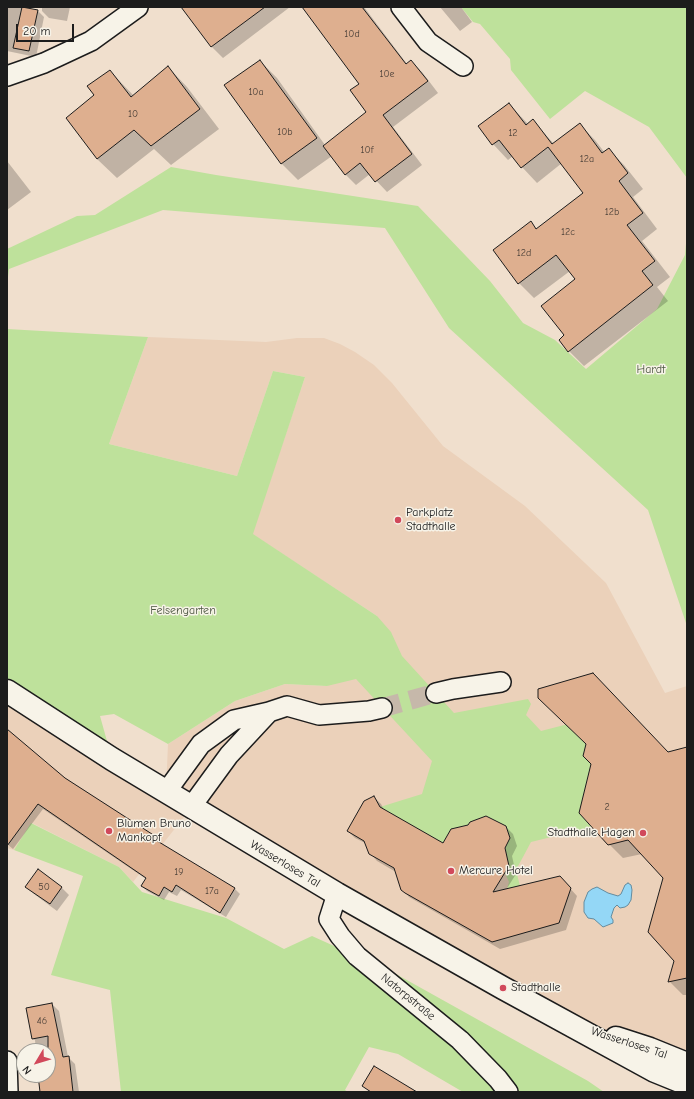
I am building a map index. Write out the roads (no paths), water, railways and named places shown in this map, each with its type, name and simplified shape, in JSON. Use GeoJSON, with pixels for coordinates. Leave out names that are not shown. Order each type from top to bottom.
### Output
{"type":"FeatureCollection","features":[{"type":"Feature","properties":{"kind":"main road","name":"Wasserloses Tal"},"geometry":{"type":"LineString","coordinates":[[7,691],[112,759],[337,894],[655,1071],[687,1084]]}},
{"type":"Feature","properties":{"kind":"main road","name":"Wasserloses Tal"},"geometry":{"type":"LineString","coordinates":[[571,1024],[650,1049],[687,1064]]}},
{"type":"Feature","properties":{"kind":"main road","name":"Wasserloses Tal"},"geometry":{"type":"LineString","coordinates":[[655,1071],[681,1092]]}},
{"type":"Feature","properties":{"kind":"street"},"geometry":{"type":"LineString","coordinates":[[7,76],[44,63],[91,40],[138,7]]}},
{"type":"Feature","properties":{"kind":"street"},"geometry":{"type":"LineString","coordinates":[[401,7],[428,42],[463,66]]}},
{"type":"Feature","properties":{"kind":"street"},"geometry":{"type":"LineString","coordinates":[[436,693],[501,682]]}},
{"type":"Feature","properties":{"kind":"street"},"geometry":{"type":"LineString","coordinates":[[166,792],[201,744],[234,720],[269,712],[287,706],[319,715],[369,711],[382,708]]}},
{"type":"Feature","properties":{"kind":"street"},"geometry":{"type":"LineString","coordinates":[[191,807],[229,755],[269,712]]}},
{"type":"Feature","properties":{"kind":"street","name":"Natorpstraße"},"geometry":{"type":"LineString","coordinates":[[337,894],[329,919],[340,936],[357,956],[460,1040],[498,1079],[508,1092]]}},
{"type":"Feature","properties":{"kind":"street"},"geometry":{"type":"LineString","coordinates":[[7,1061],[8,1092]]}},
{"type":"Feature","properties":{"kind":"water"},"geometry":{"type":"Polygon","coordinates":[[[628,883],[631,885],[632,890],[631,900],[625,907],[620,908],[617,905],[614,908],[611,917],[613,923],[603,927],[594,919],[588,918],[584,912],[584,902],[588,892],[597,887],[618,896],[628,883]]]}},
{"type":"Feature","properties":{"kind":"tunnel"},"geometry":{"type":"LineString","coordinates":[[382,708],[436,693]]}},
{"type":"Feature","properties":{"kind":"place","name":"Parkplatz Stadthalle"},"geometry":{"type":"Point","coordinates":[398,520]}},
{"type":"Feature","properties":{"kind":"place","name":"Blumen Bruno Mankopf"},"geometry":{"type":"Point","coordinates":[109,831]}},
{"type":"Feature","properties":{"kind":"place","name":"Stadthalle Hagen"},"geometry":{"type":"Point","coordinates":[643,833]}},
{"type":"Feature","properties":{"kind":"place","name":"Mercure Hotel"},"geometry":{"type":"Point","coordinates":[451,871]}},
{"type":"Feature","properties":{"kind":"place","name":"Stadthalle"},"geometry":{"type":"Point","coordinates":[503,988]}},
{"type":"Feature","properties":{"kind":"park label","name":"Hardt"},"geometry":{"type":"Point","coordinates":[651,370]}},
{"type":"Feature","properties":{"kind":"park label","name":"Felsengarten"},"geometry":{"type":"Point","coordinates":[183,611]}}]}
